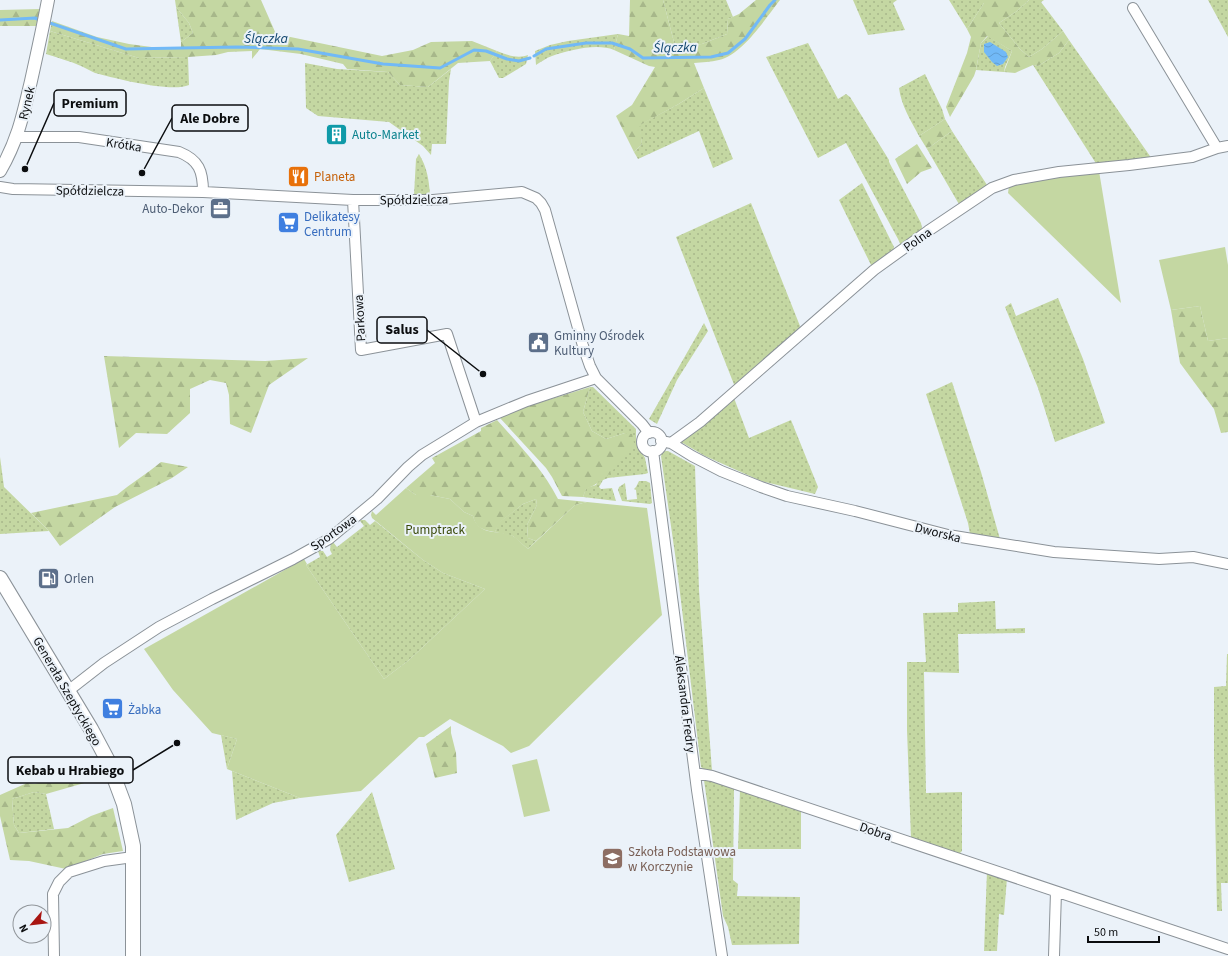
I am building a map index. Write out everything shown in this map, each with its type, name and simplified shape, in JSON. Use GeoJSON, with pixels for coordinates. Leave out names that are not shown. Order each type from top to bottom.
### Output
{"type":"FeatureCollection","features":[{"type":"Feature","properties":{"kind":"main road","name":"Generała Szeptyckiego"},"geometry":{"type":"LineString","coordinates":[[0,578],[91,729],[108,761],[124,804],[133,846],[133,956]]}},
{"type":"Feature","properties":{"kind":"street","name":"Rynek"},"geometry":{"type":"LineString","coordinates":[[0,171],[17,137],[21,125],[48,0]]}},
{"type":"Feature","properties":{"kind":"street"},"geometry":{"type":"LineString","coordinates":[[1133,8],[1217,148]]}},
{"type":"Feature","properties":{"kind":"street","name":"Krótka"},"geometry":{"type":"LineString","coordinates":[[17,137],[78,137],[179,152],[196,162],[201,171],[203,192]]}},
{"type":"Feature","properties":{"kind":"street","name":"Polna"},"geometry":{"type":"LineString","coordinates":[[666,442],[700,422],[874,270],[928,231],[992,188],[1014,180],[1058,172],[1192,157],[1217,148],[1228,146]]}},
{"type":"Feature","properties":{"kind":"street","name":"Spółdzielcza"},"geometry":{"type":"LineString","coordinates":[[0,187],[15,189],[203,192],[353,200],[433,200],[522,192],[536,198],[545,210],[583,346],[596,378],[649,432]]}},
{"type":"Feature","properties":{"kind":"street","name":"Parkowa"},"geometry":{"type":"LineString","coordinates":[[353,200],[361,350],[447,334],[476,422]]}},
{"type":"Feature","properties":{"kind":"street","name":"Sportowa"},"geometry":{"type":"LineString","coordinates":[[68,691],[104,663],[159,627],[293,559],[329,539],[377,499],[408,467],[422,455],[476,422],[527,401],[596,378]]}},
{"type":"Feature","properties":{"kind":"street"},"geometry":{"type":"LineString","coordinates":[[649,432],[656,433],[666,442],[653,451],[646,449],[643,444],[643,438],[649,432]]}},
{"type":"Feature","properties":{"kind":"street","name":"Dworska"},"geometry":{"type":"LineString","coordinates":[[666,442],[721,471],[787,496],[855,511],[948,535],[1054,552],[1159,559],[1193,558],[1228,564]]}},
{"type":"Feature","properties":{"kind":"street","name":"Aleksandra Fredry"},"geometry":{"type":"LineString","coordinates":[[653,451],[695,773],[722,956]]}},
{"type":"Feature","properties":{"kind":"street","name":"Dobra"},"geometry":{"type":"LineString","coordinates":[[695,773],[712,776],[1228,949]]}},
{"type":"Feature","properties":{"kind":"street"},"geometry":{"type":"LineString","coordinates":[[54,956],[53,894],[59,882],[69,872],[104,860],[132,857]]}},
{"type":"Feature","properties":{"kind":"street"},"geometry":{"type":"LineString","coordinates":[[1054,956],[1056,892]]}},
{"type":"Feature","properties":{"kind":"green space"},"geometry":{"type":"Polygon","coordinates":[[[175,0],[261,0],[276,34],[382,56],[413,50],[431,42],[472,41],[497,51],[490,61],[458,63],[428,87],[400,85],[388,72],[347,69],[343,64],[301,54],[260,49],[252,59],[252,51],[228,52],[216,55],[188,57],[139,58],[50,31],[52,21],[97,37],[129,44],[159,48],[181,47],[181,42],[193,33],[189,23],[176,7],[175,0]]]}},
{"type":"Feature","properties":{"kind":"green space"},"geometry":{"type":"Polygon","coordinates":[[[630,0],[663,0],[675,46],[702,44],[727,34],[728,19],[739,14],[756,0],[780,0],[753,35],[737,51],[719,60],[694,63],[704,88],[677,105],[640,125],[642,144],[634,152],[616,116],[632,105],[655,67],[649,66],[614,50],[618,34],[629,36],[630,0]]]}},
{"type":"Feature","properties":{"kind":"green space"},"geometry":{"type":"Polygon","coordinates":[[[663,0],[726,0],[733,17],[728,19],[727,34],[702,44],[675,46],[663,0]]]}},
{"type":"Feature","properties":{"kind":"green space"},"geometry":{"type":"Polygon","coordinates":[[[853,0],[897,0],[893,3],[905,30],[868,35],[853,0]]]}},
{"type":"Feature","properties":{"kind":"green space"},"geometry":{"type":"Polygon","coordinates":[[[949,0],[984,0],[984,3],[967,29],[949,0]]]}},
{"type":"Feature","properties":{"kind":"green space"},"geometry":{"type":"Polygon","coordinates":[[[984,0],[1029,0],[1017,11],[999,23],[1020,49],[1029,57],[1042,49],[1063,31],[1069,40],[1059,53],[1038,66],[1033,65],[1015,73],[1004,72],[1012,51],[987,36],[981,43],[974,76],[950,117],[946,107],[967,53],[971,37],[967,29],[984,3],[984,0]]]}},
{"type":"Feature","properties":{"kind":"green space"},"geometry":{"type":"Polygon","coordinates":[[[1029,0],[1044,0],[1041,2],[1063,31],[1042,49],[1029,57],[1020,49],[999,23],[1017,11],[1029,0]]]}},
{"type":"Feature","properties":{"kind":"green space"},"geometry":{"type":"Polygon","coordinates":[[[1208,0],[1228,0],[1228,37],[1208,0]]]}},
{"type":"Feature","properties":{"kind":"green space"},"geometry":{"type":"Polygon","coordinates":[[[176,7],[189,23],[193,33],[181,42],[176,7]]]}},
{"type":"Feature","properties":{"kind":"green space"},"geometry":{"type":"Polygon","coordinates":[[[40,9],[36,26],[0,26],[0,10],[40,9]]]}},
{"type":"Feature","properties":{"kind":"green space"},"geometry":{"type":"Polygon","coordinates":[[[50,31],[139,58],[188,57],[189,85],[169,87],[128,81],[95,73],[77,64],[46,54],[50,31]]]}},
{"type":"Feature","properties":{"kind":"green space"},"geometry":{"type":"Polygon","coordinates":[[[618,34],[614,50],[592,47],[575,50],[550,57],[536,65],[535,51],[550,45],[618,34]]]}},
{"type":"Feature","properties":{"kind":"green space"},"geometry":{"type":"Polygon","coordinates":[[[988,36],[1012,51],[1004,72],[976,70],[981,43],[988,36]]]}},
{"type":"Feature","properties":{"kind":"green space"},"geometry":{"type":"Polygon","coordinates":[[[1069,40],[1152,159],[1097,165],[1033,65],[1038,66],[1059,53],[1069,40]]]}},
{"type":"Feature","properties":{"kind":"green space"},"geometry":{"type":"Polygon","coordinates":[[[808,43],[838,99],[846,94],[850,97],[889,160],[921,223],[922,228],[920,233],[901,246],[846,143],[818,158],[766,57],[808,43]]]}},
{"type":"Feature","properties":{"kind":"green space"},"geometry":{"type":"Polygon","coordinates":[[[497,51],[516,57],[528,55],[526,64],[503,78],[499,78],[490,61],[497,51]]]}},
{"type":"Feature","properties":{"kind":"green space"},"geometry":{"type":"Polygon","coordinates":[[[305,63],[337,69],[388,72],[400,85],[428,87],[451,69],[446,144],[432,144],[431,155],[423,146],[389,122],[318,116],[306,108],[305,63]]]}},
{"type":"Feature","properties":{"kind":"green space"},"geometry":{"type":"Polygon","coordinates":[[[925,74],[942,109],[945,119],[919,136],[904,107],[899,88],[925,74]]]}},
{"type":"Feature","properties":{"kind":"green space"},"geometry":{"type":"Polygon","coordinates":[[[704,88],[733,159],[713,168],[699,131],[638,159],[634,152],[642,144],[639,125],[677,105],[704,88]]]}},
{"type":"Feature","properties":{"kind":"green space"},"geometry":{"type":"Polygon","coordinates":[[[945,119],[952,131],[927,149],[919,136],[945,119]]]}},
{"type":"Feature","properties":{"kind":"green space"},"geometry":{"type":"Polygon","coordinates":[[[952,131],[987,185],[986,190],[960,206],[927,149],[952,131]]]}},
{"type":"Feature","properties":{"kind":"green space"},"geometry":{"type":"Polygon","coordinates":[[[917,144],[932,168],[921,172],[907,184],[895,159],[917,144]]]}},
{"type":"Feature","properties":{"kind":"green space"},"geometry":{"type":"Polygon","coordinates":[[[419,154],[427,174],[430,195],[414,195],[416,159],[419,154]]]}},
{"type":"Feature","properties":{"kind":"green space"},"geometry":{"type":"Polygon","coordinates":[[[1099,171],[1121,303],[1008,193],[1009,186],[1099,171]]]}},
{"type":"Feature","properties":{"kind":"green space"},"geometry":{"type":"Polygon","coordinates":[[[862,183],[894,247],[893,252],[872,267],[839,200],[862,183]]]}},
{"type":"Feature","properties":{"kind":"green space"},"geometry":{"type":"Polygon","coordinates":[[[751,203],[800,326],[798,333],[735,387],[676,237],[751,203]]]}},
{"type":"Feature","properties":{"kind":"green space"},"geometry":{"type":"Polygon","coordinates":[[[1225,247],[1228,265],[1228,338],[1208,341],[1200,306],[1171,310],[1159,260],[1225,247]]]}},
{"type":"Feature","properties":{"kind":"green space"},"geometry":{"type":"Polygon","coordinates":[[[1058,298],[1083,359],[1105,423],[1055,442],[1038,388],[1005,307],[1011,303],[1016,316],[1058,298]]]}},
{"type":"Feature","properties":{"kind":"green space"},"geometry":{"type":"Polygon","coordinates":[[[1200,306],[1208,341],[1228,338],[1228,432],[1221,433],[1214,409],[1180,363],[1171,310],[1200,306]]]}},
{"type":"Feature","properties":{"kind":"green space"},"geometry":{"type":"Polygon","coordinates":[[[704,323],[708,331],[677,380],[657,424],[649,419],[704,323]]]}},
{"type":"Feature","properties":{"kind":"green space"},"geometry":{"type":"Polygon","coordinates":[[[104,356],[265,361],[308,358],[269,385],[251,433],[230,424],[229,395],[226,383],[210,380],[190,389],[190,413],[167,434],[136,433],[119,448],[104,356]]]}},
{"type":"Feature","properties":{"kind":"green space"},"geometry":{"type":"Polygon","coordinates":[[[952,382],[981,472],[1000,539],[970,534],[968,523],[926,394],[952,382]]]}},
{"type":"Feature","properties":{"kind":"green space"},"geometry":{"type":"Polygon","coordinates":[[[590,387],[593,387],[636,429],[636,443],[645,458],[648,473],[608,478],[603,480],[599,487],[601,489],[612,488],[616,501],[583,497],[586,488],[596,485],[625,433],[606,439],[592,431],[583,412],[590,387]]]}},
{"type":"Feature","properties":{"kind":"green space"},"geometry":{"type":"Polygon","coordinates":[[[590,387],[583,412],[592,431],[606,439],[625,433],[632,434],[634,443],[607,476],[586,489],[583,497],[562,496],[546,468],[500,418],[525,407],[590,387]]]}},
{"type":"Feature","properties":{"kind":"green space"},"geometry":{"type":"Polygon","coordinates":[[[734,398],[749,438],[791,420],[818,487],[815,494],[761,481],[705,456],[681,442],[734,398]]]}},
{"type":"Feature","properties":{"kind":"green space"},"geometry":{"type":"Polygon","coordinates":[[[497,420],[538,467],[558,499],[587,502],[575,505],[536,541],[528,538],[527,525],[537,505],[536,499],[523,504],[499,523],[495,532],[478,526],[473,516],[464,512],[450,499],[430,495],[416,495],[406,488],[435,463],[432,458],[481,431],[481,428],[497,420]]]}},
{"type":"Feature","properties":{"kind":"green space"},"geometry":{"type":"Polygon","coordinates":[[[666,451],[695,466],[699,590],[712,771],[706,771],[701,767],[677,568],[661,456],[663,452],[666,451]]]}},
{"type":"Feature","properties":{"kind":"green space"},"geometry":{"type":"Polygon","coordinates":[[[0,457],[4,487],[49,531],[0,534],[0,457]]]}},
{"type":"Feature","properties":{"kind":"green space"},"geometry":{"type":"Polygon","coordinates":[[[161,462],[188,467],[172,478],[115,507],[60,546],[49,531],[31,513],[117,495],[161,462]]]}},
{"type":"Feature","properties":{"kind":"green space"},"geometry":{"type":"Polygon","coordinates":[[[639,481],[646,481],[650,483],[652,503],[622,501],[618,490],[619,487],[625,483],[627,500],[637,499],[636,490],[634,489],[639,481]]]}},
{"type":"Feature","properties":{"kind":"green space","name":"Pumptrack"},"geometry":{"type":"Polygon","coordinates":[[[406,488],[416,495],[430,495],[450,499],[464,512],[473,516],[476,523],[484,530],[513,536],[528,549],[575,505],[587,502],[647,508],[662,615],[529,746],[511,753],[503,746],[450,719],[424,737],[419,737],[361,791],[300,798],[227,769],[237,739],[212,733],[173,690],[144,649],[304,559],[307,564],[306,565],[384,679],[409,660],[485,589],[443,573],[423,560],[372,518],[372,511],[376,515],[406,488]]]}},
{"type":"Feature","properties":{"kind":"green space"},"geometry":{"type":"Polygon","coordinates":[[[536,499],[537,505],[527,525],[528,538],[536,541],[528,549],[513,536],[495,532],[498,523],[523,504],[536,499]]]}},
{"type":"Feature","properties":{"kind":"green space"},"geometry":{"type":"Polygon","coordinates":[[[365,520],[370,525],[375,521],[423,560],[443,573],[485,589],[409,660],[384,679],[306,565],[320,557],[318,551],[323,551],[327,557],[332,554],[330,550],[331,543],[333,542],[337,547],[364,526],[360,521],[365,520]]]}},
{"type":"Feature","properties":{"kind":"green space"},"geometry":{"type":"Polygon","coordinates":[[[995,601],[996,629],[1025,628],[1025,633],[958,634],[959,673],[924,672],[926,793],[962,792],[962,851],[959,854],[911,838],[907,730],[907,662],[926,662],[923,613],[958,612],[958,603],[995,601]]]}},
{"type":"Feature","properties":{"kind":"green space"},"geometry":{"type":"Polygon","coordinates":[[[1227,654],[1228,883],[1221,883],[1222,911],[1217,911],[1214,687],[1226,686],[1227,654]]]}},
{"type":"Feature","properties":{"kind":"green space"},"geometry":{"type":"Polygon","coordinates":[[[451,726],[451,733],[456,753],[457,773],[435,778],[426,744],[451,726]]]}},
{"type":"Feature","properties":{"kind":"green space"},"geometry":{"type":"Polygon","coordinates":[[[221,735],[237,739],[227,769],[221,735]]]}},
{"type":"Feature","properties":{"kind":"green space"},"geometry":{"type":"Polygon","coordinates":[[[537,759],[550,811],[524,817],[512,765],[537,759]]]}},
{"type":"Feature","properties":{"kind":"green space"},"geometry":{"type":"Polygon","coordinates":[[[97,768],[102,778],[46,794],[34,792],[12,799],[14,825],[19,833],[68,828],[91,816],[113,808],[123,851],[103,854],[66,869],[29,861],[10,860],[0,816],[0,795],[27,783],[35,784],[97,768]]]}},
{"type":"Feature","properties":{"kind":"green space"},"geometry":{"type":"Polygon","coordinates":[[[232,771],[300,798],[273,803],[236,820],[232,771]]]}},
{"type":"Feature","properties":{"kind":"green space"},"geometry":{"type":"Polygon","coordinates":[[[707,779],[734,788],[733,880],[738,884],[737,896],[800,897],[799,944],[732,945],[728,927],[723,916],[704,780],[707,779]]]}},
{"type":"Feature","properties":{"kind":"green space"},"geometry":{"type":"Polygon","coordinates":[[[740,790],[801,811],[801,849],[738,849],[740,790]]]}},
{"type":"Feature","properties":{"kind":"green space"},"geometry":{"type":"Polygon","coordinates":[[[34,792],[46,794],[54,829],[19,833],[14,825],[12,799],[34,792]]]}},
{"type":"Feature","properties":{"kind":"green space"},"geometry":{"type":"Polygon","coordinates":[[[372,792],[395,869],[349,882],[336,835],[372,792]]]}},
{"type":"Feature","properties":{"kind":"green space"},"geometry":{"type":"Polygon","coordinates":[[[987,871],[1007,878],[1004,915],[999,914],[997,951],[984,951],[987,871]]]}},
{"type":"Feature","properties":{"kind":"water"},"geometry":{"type":"Polygon","coordinates":[[[990,42],[1006,52],[1008,57],[1003,64],[997,66],[984,52],[984,44],[990,42]]]}},
{"type":"Feature","properties":{"kind":"waterway","name":"Ślączka"},"geometry":{"type":"LineString","coordinates":[[534,56],[546,49],[586,43],[612,43],[630,49],[643,58],[711,57],[728,53],[745,39],[775,0]]}},
{"type":"Feature","properties":{"kind":"waterway","name":"Ślączka"},"geometry":{"type":"LineString","coordinates":[[0,20],[35,18],[42,21]]}},
{"type":"Feature","properties":{"kind":"waterway","name":"Ślączka"},"geometry":{"type":"LineString","coordinates":[[47,22],[126,49],[237,47],[298,49],[383,64],[440,68],[474,50],[486,51],[507,59],[519,61],[530,58]]}},
{"type":"Feature","properties":{"kind":"place","name":"Auto-Market"},"geometry":{"type":"Point","coordinates":[336,134]}},
{"type":"Feature","properties":{"kind":"place","name":"Premium"},"geometry":{"type":"Point","coordinates":[25,169]}},
{"type":"Feature","properties":{"kind":"place","name":"Ale Dobre"},"geometry":{"type":"Point","coordinates":[142,173]}},
{"type":"Feature","properties":{"kind":"place","name":"Planeta"},"geometry":{"type":"Point","coordinates":[298,176]}},
{"type":"Feature","properties":{"kind":"place","name":"Auto-Dekor"},"geometry":{"type":"Point","coordinates":[220,208]}},
{"type":"Feature","properties":{"kind":"place","name":"Delikatesy Centrum"},"geometry":{"type":"Point","coordinates":[289,223]}},
{"type":"Feature","properties":{"kind":"place","name":"Gminny Ośrodek Kultury"},"geometry":{"type":"Point","coordinates":[538,342]}},
{"type":"Feature","properties":{"kind":"place","name":"Salus"},"geometry":{"type":"Point","coordinates":[483,374]}},
{"type":"Feature","properties":{"kind":"place","name":"Orlen"},"geometry":{"type":"Point","coordinates":[49,578]}},
{"type":"Feature","properties":{"kind":"place","name":"Żabka"},"geometry":{"type":"Point","coordinates":[112,709]}},
{"type":"Feature","properties":{"kind":"place","name":"Kebab u Hrabiego"},"geometry":{"type":"Point","coordinates":[177,743]}},
{"type":"Feature","properties":{"kind":"place","name":"Szkoła Podstawowa w Korczynie"},"geometry":{"type":"Point","coordinates":[613,858]}}]}
